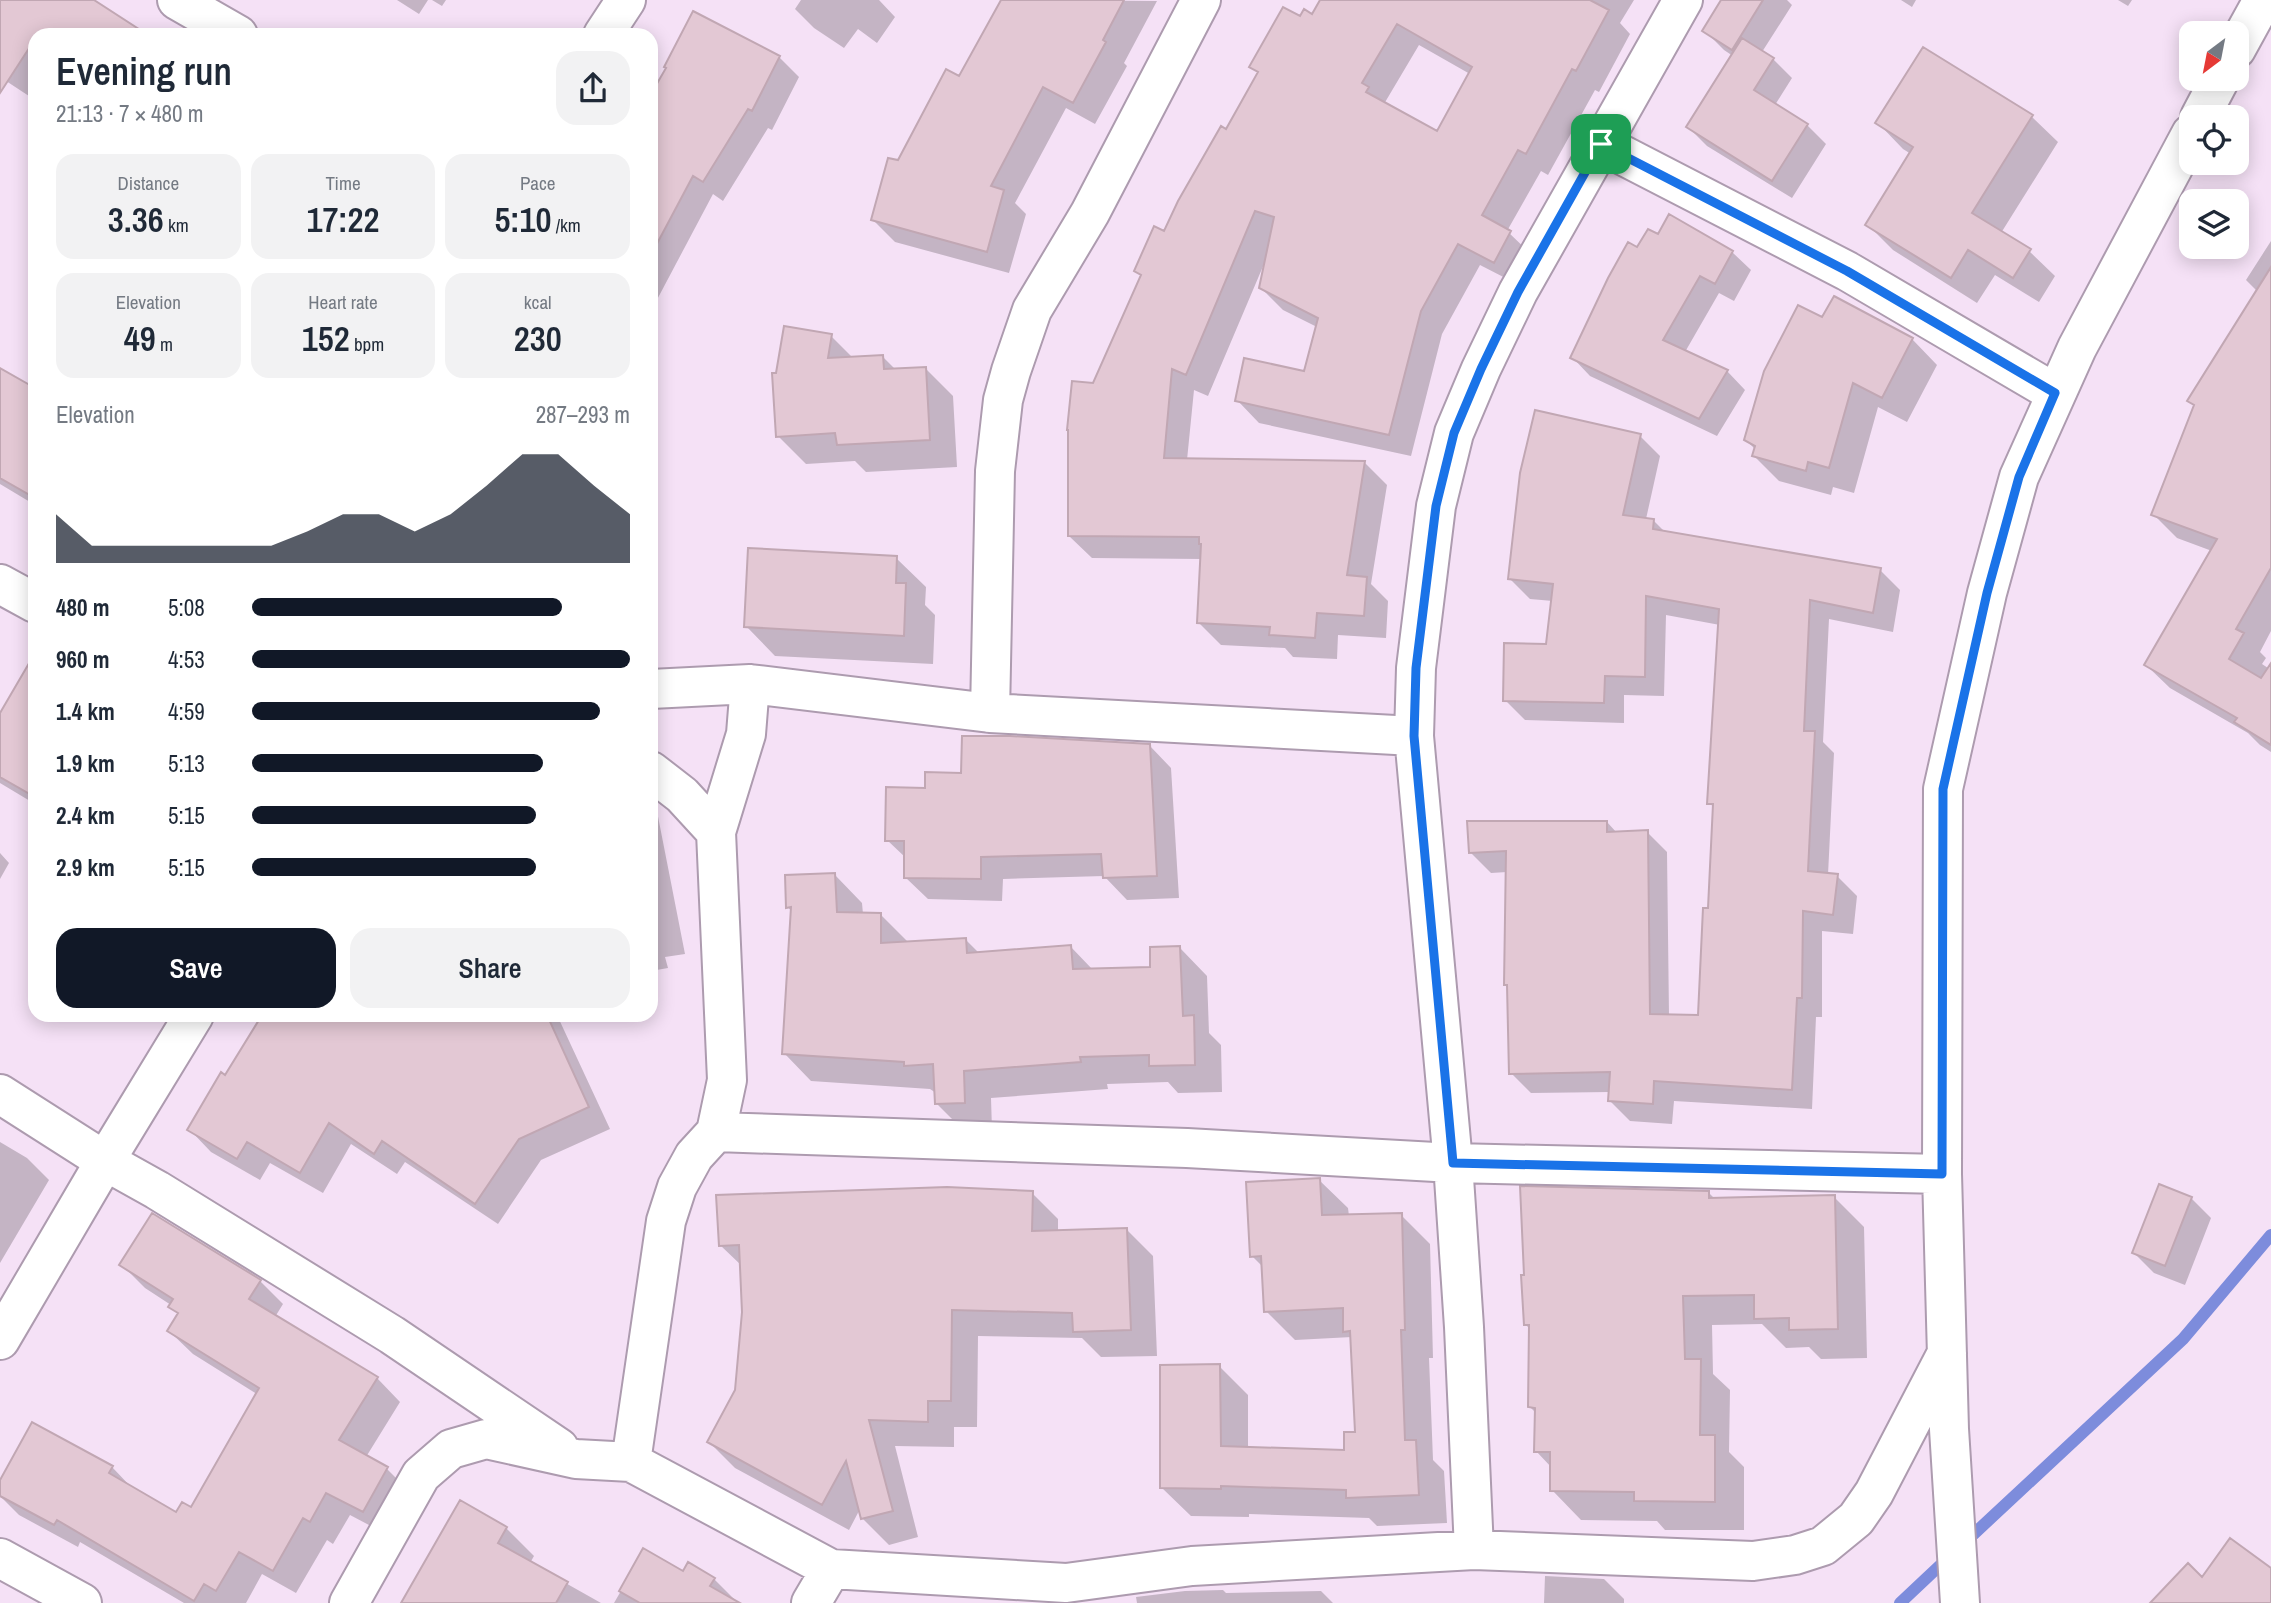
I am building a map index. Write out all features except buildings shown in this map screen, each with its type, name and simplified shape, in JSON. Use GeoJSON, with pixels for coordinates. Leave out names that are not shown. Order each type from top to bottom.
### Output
{"type":"FeatureCollection","features":[{"type":"Feature","properties":{"kind":"street"},"geometry":{"type":"LineString","coordinates":[[177,0],[226,28]]}},
{"type":"Feature","properties":{"kind":"street"},"geometry":{"type":"LineString","coordinates":[[608,28],[626,0]]}},
{"type":"Feature","properties":{"kind":"street"},"geometry":{"type":"LineString","coordinates":[[990,713],[995,471],[1001,411],[1011,371],[1032,310],[1090,213],[1201,0]]}},
{"type":"Feature","properties":{"kind":"street"},"geometry":{"type":"LineString","coordinates":[[1474,1550],[1453,1163],[1414,736],[1416,668],[1436,506],[1454,433],[1518,292],[1683,0]]}},
{"type":"Feature","properties":{"kind":"street"},"geometry":{"type":"LineString","coordinates":[[2249,28],[2265,3]]}},
{"type":"Feature","properties":{"kind":"street"},"geometry":{"type":"LineString","coordinates":[[1601,144],[1847,271],[2055,393]]}},
{"type":"Feature","properties":{"kind":"street"},"geometry":{"type":"LineString","coordinates":[[1959,1597],[1949,1429],[1942,1174],[1943,789],[1987,593],[2019,477],[2055,393],[2179,157]]}},
{"type":"Feature","properties":{"kind":"street"},"geometry":{"type":"LineString","coordinates":[[0,584],[28,599]]}},
{"type":"Feature","properties":{"kind":"street"},"geometry":{"type":"LineString","coordinates":[[631,1462],[666,1221],[677,1187],[694,1156],[716,1132],[727,1080],[716,832],[746,734],[750,684]]}},
{"type":"Feature","properties":{"kind":"street"},"geometry":{"type":"LineString","coordinates":[[658,689],[750,684],[990,713],[1414,736]]}},
{"type":"Feature","properties":{"kind":"street"},"geometry":{"type":"LineString","coordinates":[[658,776],[682,795],[716,832]]}},
{"type":"Feature","properties":{"kind":"street"},"geometry":{"type":"LineString","coordinates":[[0,1340],[190,1022]]}},
{"type":"Feature","properties":{"kind":"street"},"geometry":{"type":"LineString","coordinates":[[0,1094],[392,1335],[576,1459]]}},
{"type":"Feature","properties":{"kind":"street"},"geometry":{"type":"LineString","coordinates":[[716,1132],[1187,1148],[1453,1163],[1942,1174]]}},
{"type":"Feature","properties":{"kind":"street"},"geometry":{"type":"LineString","coordinates":[[349,1603],[421,1475],[451,1449],[486,1439],[576,1459],[631,1462],[831,1569],[1066,1593],[1192,1566],[1474,1550],[1753,1561],[1795,1555],[1823,1546],[1847,1528],[1867,1504],[1947,1353]]}},
{"type":"Feature","properties":{"kind":"street"},"geometry":{"type":"LineString","coordinates":[[0,1558],[82,1603]]}},
{"type":"Feature","properties":{"kind":"street"},"geometry":{"type":"LineString","coordinates":[[811,1603],[831,1569]]}},
{"type":"Feature","properties":{"kind":"waterway"},"geometry":{"type":"LineString","coordinates":[[1963,1544],[2183,1339],[2271,1235]]}},
{"type":"Feature","properties":{"kind":"waterway"},"geometry":{"type":"LineString","coordinates":[[1900,1603],[1950,1556]]}},
{"type":"Feature","properties":{"kind":"route"},"geometry":{"type":"LineString","coordinates":[[1601,144],[1847,271],[2055,393],[2019,477],[1987,593],[1943,789],[1942,1174],[1453,1163],[1414,736],[1416,668],[1436,506],[1454,433],[1481,369],[1518,292],[1601,144]]}}]}
